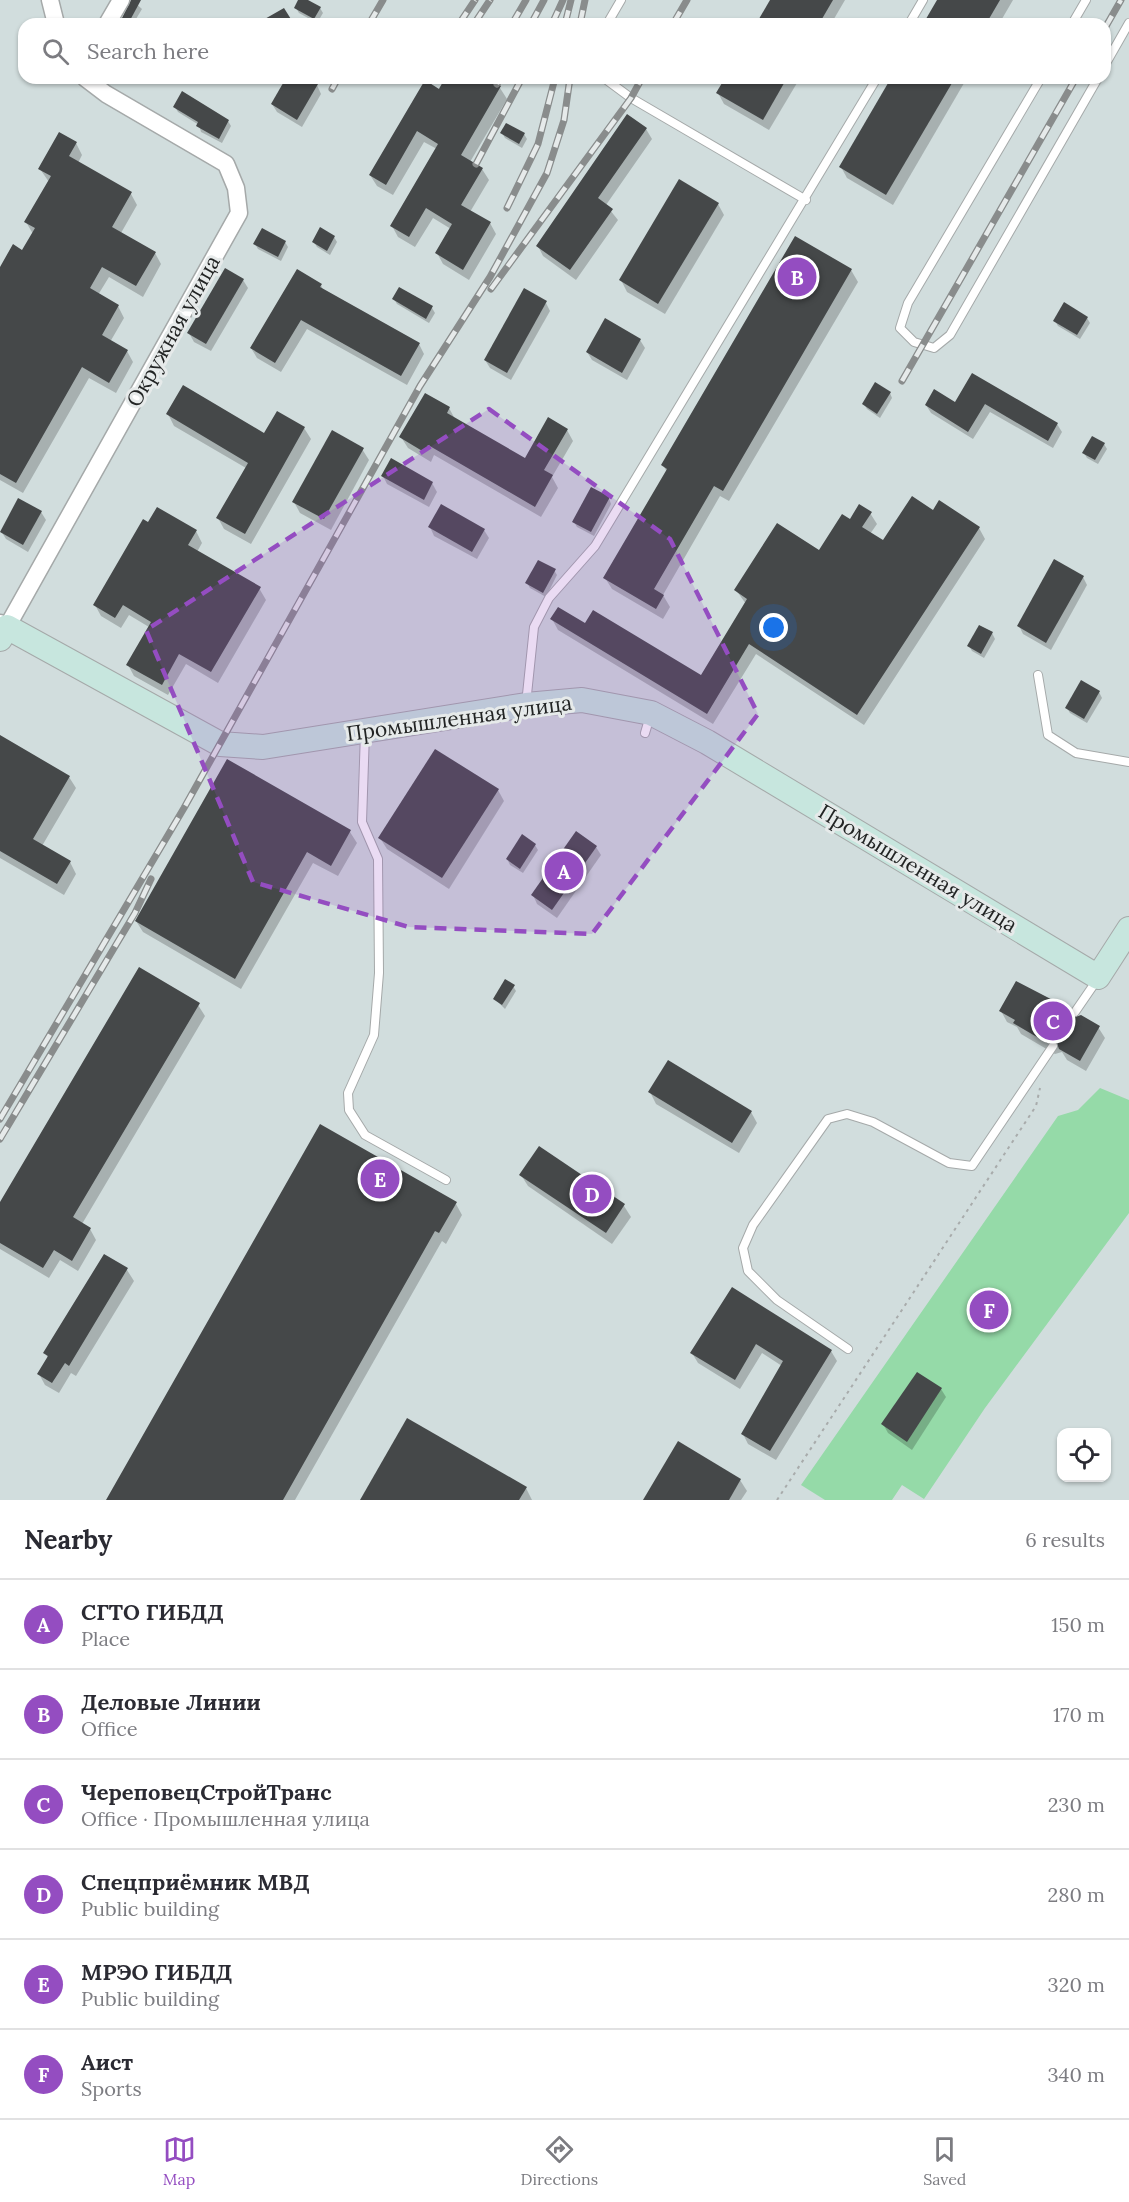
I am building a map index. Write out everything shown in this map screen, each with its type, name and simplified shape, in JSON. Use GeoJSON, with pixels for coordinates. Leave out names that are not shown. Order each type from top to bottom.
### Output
{"type":"FeatureCollection","features":[{"type":"Feature","properties":{"kind":"street"},"geometry":{"type":"LineString","coordinates":[[50,0],[54,18]]}},
{"type":"Feature","properties":{"kind":"street"},"geometry":{"type":"LineString","coordinates":[[110,18],[121,0]]}},
{"type":"Feature","properties":{"kind":"street","name":"Окружная улица"},"geometry":{"type":"LineString","coordinates":[[2,630],[239,213],[236,188],[226,164],[92,84]]}},
{"type":"Feature","properties":{"kind":"street","name":"Промышленная улица"},"geometry":{"type":"LineString","coordinates":[[2,630],[220,744],[263,747],[526,705],[582,700],[707,742],[1098,977]]}},
{"type":"Feature","properties":{"kind":"street"},"geometry":{"type":"LineString","coordinates":[[1098,977],[1129,929]]}},
{"type":"Feature","properties":{"kind":"lane"},"geometry":{"type":"LineString","coordinates":[[610,18],[621,0]]}},
{"type":"Feature","properties":{"kind":"lane"},"geometry":{"type":"LineString","coordinates":[[912,18],[923,0]]}},
{"type":"Feature","properties":{"kind":"lane"},"geometry":{"type":"LineString","coordinates":[[1076,18],[1086,0]]}},
{"type":"Feature","properties":{"kind":"lane"},"geometry":{"type":"LineString","coordinates":[[1111,54],[1129,23]]}},
{"type":"Feature","properties":{"kind":"lane"},"geometry":{"type":"LineString","coordinates":[[612,84],[631,98],[806,200]]}},
{"type":"Feature","properties":{"kind":"lane"},"geometry":{"type":"LineString","coordinates":[[526,705],[534,627],[549,598],[595,546],[806,200],[874,84]]}},
{"type":"Feature","properties":{"kind":"lane"},"geometry":{"type":"LineString","coordinates":[[1037,84],[908,303],[900,328],[914,342],[934,348],[950,335],[1095,84]]}},
{"type":"Feature","properties":{"kind":"lane"},"geometry":{"type":"LineString","coordinates":[[1038,675],[1048,735],[1076,753],[1129,762]]}},
{"type":"Feature","properties":{"kind":"lane"},"geometry":{"type":"LineString","coordinates":[[365,731],[362,822],[378,859],[379,973],[374,1035],[348,1093],[349,1110],[365,1135],[446,1180]]}},
{"type":"Feature","properties":{"kind":"lane"},"geometry":{"type":"LineString","coordinates":[[1075,1012],[1098,977]]}},
{"type":"Feature","properties":{"kind":"lane"},"geometry":{"type":"LineString","coordinates":[[849,1349],[777,1300],[748,1271],[743,1248],[753,1225],[828,1119],[847,1114],[873,1122],[949,1163],[972,1166],[1053,1046]]}},
{"type":"Feature","properties":{"kind":"path"},"geometry":{"type":"LineString","coordinates":[[777,1500],[1036,1106],[1040,1086]]}},
{"type":"Feature","properties":{"kind":"highlighted area"},"geometry":{"type":"Polygon","coordinates":[[[489,409],[670,539],[758,714],[592,934],[409,927],[253,882],[146,630],[489,409]]]}},
{"type":"Feature","properties":{"kind":"shaded area"},"geometry":{"type":"Polygon","coordinates":[[[0,0],[1129,0],[1129,1500],[0,1500],[0,0]]]}},
{"type":"Feature","properties":{"kind":"green space"},"geometry":{"type":"Polygon","coordinates":[[[1100,1088],[1129,1100],[1129,1213],[985,1408],[924,1499],[902,1485],[892,1500],[825,1500],[801,1485],[1058,1116],[1078,1110],[1100,1088]]]}},
{"type":"Feature","properties":{"kind":"building"},"geometry":{"type":"Polygon","coordinates":[[[131,0],[141,0],[131,18],[122,18],[131,0]]]}},
{"type":"Feature","properties":{"kind":"building"},"geometry":{"type":"Polygon","coordinates":[[[298,0],[308,0],[321,7],[315,18],[294,8],[298,0]]]}},
{"type":"Feature","properties":{"kind":"building"},"geometry":{"type":"Polygon","coordinates":[[[770,0],[833,0],[822,18],[760,18],[770,0]]]}},
{"type":"Feature","properties":{"kind":"building"},"geometry":{"type":"Polygon","coordinates":[[[937,0],[1000,0],[990,18],[926,18],[937,0]]]}},
{"type":"Feature","properties":{"kind":"building"},"geometry":{"type":"Polygon","coordinates":[[[284,8],[290,18],[266,18],[284,8]]]}},
{"type":"Feature","properties":{"kind":"building"},"geometry":{"type":"Polygon","coordinates":[[[283,84],[318,84],[297,120],[271,104],[283,84]]]}},
{"type":"Feature","properties":{"kind":"building"},"geometry":{"type":"Polygon","coordinates":[[[423,84],[431,84],[439,89],[442,84],[498,84],[501,86],[461,155],[483,168],[461,205],[491,222],[463,270],[435,253],[452,224],[426,208],[409,237],[390,226],[438,144],[417,131],[386,185],[369,175],[423,84]]]}},
{"type":"Feature","properties":{"kind":"building"},"geometry":{"type":"Polygon","coordinates":[[[721,84],[784,84],[763,120],[716,93],[721,84]]]}},
{"type":"Feature","properties":{"kind":"building"},"geometry":{"type":"Polygon","coordinates":[[[887,84],[951,84],[886,195],[839,167],[887,84]]]}},
{"type":"Feature","properties":{"kind":"building"},"geometry":{"type":"Polygon","coordinates":[[[182,91],[229,120],[219,139],[196,126],[198,122],[173,107],[182,91]]]}},
{"type":"Feature","properties":{"kind":"building"},"geometry":{"type":"Polygon","coordinates":[[[627,114],[647,128],[598,198],[613,209],[570,270],[536,246],[627,114]]]}},
{"type":"Feature","properties":{"kind":"building"},"geometry":{"type":"Polygon","coordinates":[[[506,123],[525,133],[519,144],[500,133],[506,123]]]}},
{"type":"Feature","properties":{"kind":"building"},"geometry":{"type":"Polygon","coordinates":[[[59,132],[77,142],[69,156],[132,192],[112,227],[156,252],[136,286],[102,267],[90,288],[119,305],[102,335],[128,350],[109,383],[82,367],[16,483],[0,474],[0,267],[13,244],[22,250],[35,228],[24,222],[51,176],[38,169],[59,132]]]}},
{"type":"Feature","properties":{"kind":"building"},"geometry":{"type":"Polygon","coordinates":[[[679,179],[719,203],[658,304],[619,280],[679,179]]]}},
{"type":"Feature","properties":{"kind":"building"},"geometry":{"type":"Polygon","coordinates":[[[320,227],[335,236],[327,251],[312,242],[320,227]]]}},
{"type":"Feature","properties":{"kind":"building"},"geometry":{"type":"Polygon","coordinates":[[[262,228],[286,241],[278,257],[253,244],[262,228]]]}},
{"type":"Feature","properties":{"kind":"building"},"geometry":{"type":"Polygon","coordinates":[[[795,236],[852,269],[723,491],[714,486],[654,589],[664,595],[656,609],[603,578],[667,469],[661,465],[795,236]]]}},
{"type":"Feature","properties":{"kind":"building"},"geometry":{"type":"Polygon","coordinates":[[[225,268],[244,279],[206,344],[187,333],[225,268]]]}},
{"type":"Feature","properties":{"kind":"building"},"geometry":{"type":"Polygon","coordinates":[[[297,269],[322,284],[320,287],[420,343],[401,376],[301,320],[275,363],[250,348],[297,269]]]}},
{"type":"Feature","properties":{"kind":"building"},"geometry":{"type":"Polygon","coordinates":[[[399,287],[433,306],[426,319],[392,299],[399,287]]]}},
{"type":"Feature","properties":{"kind":"building"},"geometry":{"type":"Polygon","coordinates":[[[524,288],[547,301],[507,373],[484,360],[524,288]]]}},
{"type":"Feature","properties":{"kind":"building"},"geometry":{"type":"Polygon","coordinates":[[[1064,302],[1088,317],[1077,335],[1053,321],[1064,302]]]}},
{"type":"Feature","properties":{"kind":"building"},"geometry":{"type":"Polygon","coordinates":[[[605,318],[641,339],[622,373],[586,352],[605,318]]]}},
{"type":"Feature","properties":{"kind":"building"},"geometry":{"type":"Polygon","coordinates":[[[972,373],[1058,423],[1048,441],[985,404],[968,432],[925,405],[934,389],[955,402],[972,373]]]}},
{"type":"Feature","properties":{"kind":"building"},"geometry":{"type":"Polygon","coordinates":[[[875,382],[891,392],[877,414],[862,404],[875,382]]]}},
{"type":"Feature","properties":{"kind":"building"},"geometry":{"type":"Polygon","coordinates":[[[183,385],[264,433],[277,411],[305,427],[245,534],[216,518],[248,463],[166,414],[183,385]]]}},
{"type":"Feature","properties":{"kind":"building"},"geometry":{"type":"Polygon","coordinates":[[[425,393],[450,407],[447,413],[525,458],[548,417],[568,429],[544,470],[553,475],[535,507],[428,445],[424,452],[399,437],[425,393]]]}},
{"type":"Feature","properties":{"kind":"building"},"geometry":{"type":"Polygon","coordinates":[[[332,430],[364,448],[324,519],[292,502],[332,430]]]}},
{"type":"Feature","properties":{"kind":"building"},"geometry":{"type":"Polygon","coordinates":[[[1092,436],[1105,443],[1095,460],[1082,453],[1092,436]]]}},
{"type":"Feature","properties":{"kind":"building"},"geometry":{"type":"Polygon","coordinates":[[[391,458],[433,482],[424,500],[381,476],[391,458]]]}},
{"type":"Feature","properties":{"kind":"building"},"geometry":{"type":"Polygon","coordinates":[[[591,487],[610,497],[591,532],[572,522],[591,487]]]}},
{"type":"Feature","properties":{"kind":"building"},"geometry":{"type":"Polygon","coordinates":[[[912,496],[933,510],[939,500],[980,527],[857,715],[749,644],[707,714],[550,619],[558,607],[585,623],[593,610],[701,675],[747,599],[734,590],[777,523],[819,550],[842,514],[850,519],[859,504],[872,512],[862,527],[883,540],[912,496]]]}},
{"type":"Feature","properties":{"kind":"building"},"geometry":{"type":"Polygon","coordinates":[[[18,498],[42,511],[23,545],[0,532],[18,498]]]}},
{"type":"Feature","properties":{"kind":"building"},"geometry":{"type":"Polygon","coordinates":[[[441,504],[485,529],[472,552],[428,527],[441,504]]]}},
{"type":"Feature","properties":{"kind":"building"},"geometry":{"type":"Polygon","coordinates":[[[157,507],[197,530],[188,545],[261,587],[211,672],[179,654],[162,685],[126,665],[151,622],[123,605],[115,618],[93,605],[143,519],[148,522],[157,507]]]}},
{"type":"Feature","properties":{"kind":"building"},"geometry":{"type":"Polygon","coordinates":[[[1054,559],[1084,576],[1046,643],[1017,626],[1054,559]]]}},
{"type":"Feature","properties":{"kind":"building"},"geometry":{"type":"Polygon","coordinates":[[[538,560],[556,569],[543,593],[525,583],[538,560]]]}},
{"type":"Feature","properties":{"kind":"building"},"geometry":{"type":"Polygon","coordinates":[[[979,625],[993,632],[981,654],[967,646],[979,625]]]}},
{"type":"Feature","properties":{"kind":"building"},"geometry":{"type":"Polygon","coordinates":[[[1081,680],[1100,691],[1084,719],[1065,708],[1081,680]]]}},
{"type":"Feature","properties":{"kind":"building"},"geometry":{"type":"Polygon","coordinates":[[[0,735],[70,776],[33,839],[71,861],[57,884],[0,851],[0,735]]]}},
{"type":"Feature","properties":{"kind":"building"},"geometry":{"type":"Polygon","coordinates":[[[435,749],[499,789],[442,878],[378,838],[435,749]]]}},
{"type":"Feature","properties":{"kind":"building"},"geometry":{"type":"Polygon","coordinates":[[[227,759],[351,830],[331,866],[307,852],[235,979],[135,921],[227,759]]]}},
{"type":"Feature","properties":{"kind":"building"},"geometry":{"type":"Polygon","coordinates":[[[576,831],[597,846],[552,910],[531,895],[576,831]]]}},
{"type":"Feature","properties":{"kind":"building"},"geometry":{"type":"Polygon","coordinates":[[[522,834],[536,844],[520,869],[506,859],[522,834]]]}},
{"type":"Feature","properties":{"kind":"building"},"geometry":{"type":"Polygon","coordinates":[[[139,967],[200,1003],[73,1217],[91,1228],[72,1261],[54,1250],[43,1268],[0,1243],[0,1202],[139,967]]]}},
{"type":"Feature","properties":{"kind":"building"},"geometry":{"type":"Polygon","coordinates":[[[505,979],[515,985],[502,1005],[493,999],[505,979]]]}},
{"type":"Feature","properties":{"kind":"building"},"geometry":{"type":"Polygon","coordinates":[[[1016,981],[1070,1009],[1072,1018],[1081,1015],[1100,1026],[1080,1061],[1059,1049],[1056,1040],[1047,1043],[1013,1023],[1015,1020],[999,1011],[1016,981]]]}},
{"type":"Feature","properties":{"kind":"building"},"geometry":{"type":"Polygon","coordinates":[[[668,1060],[752,1111],[732,1143],[648,1092],[668,1060]]]}},
{"type":"Feature","properties":{"kind":"building"},"geometry":{"type":"Polygon","coordinates":[[[320,1124],[457,1202],[439,1233],[435,1231],[283,1500],[106,1500],[320,1124]]]}},
{"type":"Feature","properties":{"kind":"building"},"geometry":{"type":"Polygon","coordinates":[[[539,1146],[625,1204],[606,1233],[519,1175],[539,1146]]]}},
{"type":"Feature","properties":{"kind":"building"},"geometry":{"type":"Polygon","coordinates":[[[104,1254],[128,1268],[69,1366],[65,1363],[52,1383],[37,1374],[48,1356],[43,1353],[104,1254]]]}},
{"type":"Feature","properties":{"kind":"building"},"geometry":{"type":"Polygon","coordinates":[[[732,1287],[832,1350],[770,1451],[741,1434],[783,1361],[756,1344],[735,1380],[690,1353],[732,1287]]]}},
{"type":"Feature","properties":{"kind":"building"},"geometry":{"type":"Polygon","coordinates":[[[917,1372],[942,1388],[907,1442],[881,1424],[917,1372]]]}},
{"type":"Feature","properties":{"kind":"building"},"geometry":{"type":"Polygon","coordinates":[[[407,1418],[527,1487],[519,1500],[360,1500],[407,1418]]]}},
{"type":"Feature","properties":{"kind":"building"},"geometry":{"type":"Polygon","coordinates":[[[678,1441],[741,1479],[729,1500],[643,1500],[678,1441]]]}},
{"type":"Feature","properties":{"kind":"railway"},"geometry":{"type":"LineString","coordinates":[[372,18],[383,0]]}},
{"type":"Feature","properties":{"kind":"railway"},"geometry":{"type":"LineString","coordinates":[[463,18],[475,0]]}},
{"type":"Feature","properties":{"kind":"railway"},"geometry":{"type":"LineString","coordinates":[[478,18],[490,0]]}},
{"type":"Feature","properties":{"kind":"railway"},"geometry":{"type":"LineString","coordinates":[[516,18],[526,0]]}},
{"type":"Feature","properties":{"kind":"railway"},"geometry":{"type":"LineString","coordinates":[[534,18],[544,0]]}},
{"type":"Feature","properties":{"kind":"railway"},"geometry":{"type":"LineString","coordinates":[[555,18],[563,0]]}},
{"type":"Feature","properties":{"kind":"railway"},"geometry":{"type":"LineString","coordinates":[[566,18],[571,0]]}},
{"type":"Feature","properties":{"kind":"railway"},"geometry":{"type":"LineString","coordinates":[[581,18],[585,0]]}},
{"type":"Feature","properties":{"kind":"railway"},"geometry":{"type":"LineString","coordinates":[[676,18],[687,0]]}},
{"type":"Feature","properties":{"kind":"railway"},"geometry":{"type":"LineString","coordinates":[[1111,18],[1121,0]]}},
{"type":"Feature","properties":{"kind":"railway"},"geometry":{"type":"LineString","coordinates":[[332,89],[335,84]]}},
{"type":"Feature","properties":{"kind":"railway"},"geometry":{"type":"LineString","coordinates":[[476,164],[519,84]]}},
{"type":"Feature","properties":{"kind":"railway"},"geometry":{"type":"LineString","coordinates":[[507,208],[538,144],[553,84]]}},
{"type":"Feature","properties":{"kind":"railway"},"geometry":{"type":"LineString","coordinates":[[0,1119],[184,808],[420,386],[490,277],[547,173],[564,120],[569,84]]}},
{"type":"Feature","properties":{"kind":"railway"},"geometry":{"type":"LineString","coordinates":[[491,289],[631,98],[639,84]]}},
{"type":"Feature","properties":{"kind":"railway"},"geometry":{"type":"LineString","coordinates":[[902,381],[1073,84]]}},
{"type":"Feature","properties":{"kind":"railway"},"geometry":{"type":"LineString","coordinates":[[0,1139],[135,913],[151,879]]}},
{"type":"Feature","properties":{"kind":"place","name":"Деловые Линии"},"geometry":{"type":"Point","coordinates":[797,277]}},
{"type":"Feature","properties":{"kind":"place","name":"СГТО ГИБДД"},"geometry":{"type":"Point","coordinates":[564,871]}},
{"type":"Feature","properties":{"kind":"place","name":"ЧереповецСтройТранс"},"geometry":{"type":"Point","coordinates":[1053,1021]}},
{"type":"Feature","properties":{"kind":"place","name":"МРЭО ГИБДД"},"geometry":{"type":"Point","coordinates":[380,1179]}},
{"type":"Feature","properties":{"kind":"place","name":"Спецприёмник МВД"},"geometry":{"type":"Point","coordinates":[592,1194]}},
{"type":"Feature","properties":{"kind":"place","name":"Аист"},"geometry":{"type":"Point","coordinates":[989,1310]}}]}
